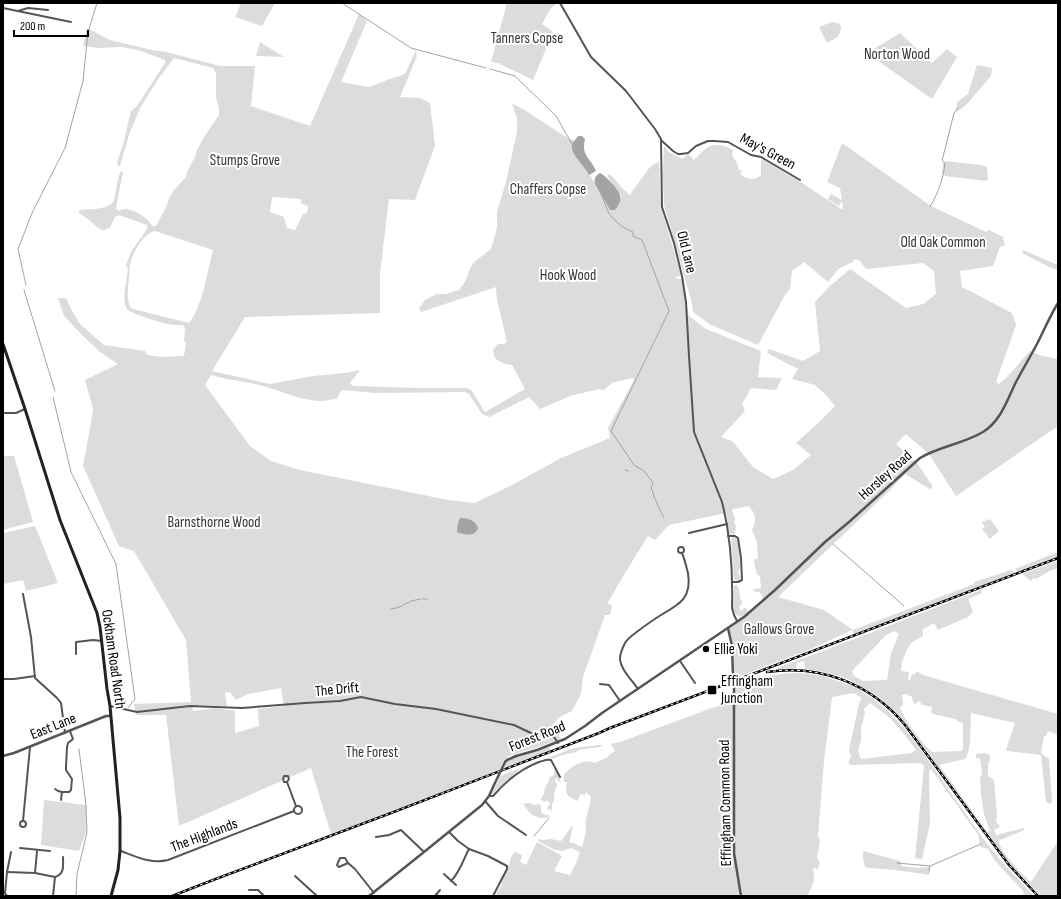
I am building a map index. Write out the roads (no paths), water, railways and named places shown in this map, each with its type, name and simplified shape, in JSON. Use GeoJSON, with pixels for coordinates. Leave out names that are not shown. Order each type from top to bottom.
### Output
{"type":"FeatureCollection","features":[{"type":"Feature","properties":{"kind":"main road","name":"Ockham Road North"},"geometry":{"type":"LineString","coordinates":[[3,344],[60,520],[98,612],[110,706],[120,815],[120,851],[118,870],[111,896]]}},
{"type":"Feature","properties":{"kind":"street"},"geometry":{"type":"LineString","coordinates":[[560,3],[590,57],[626,91],[662,140]]}},
{"type":"Feature","properties":{"kind":"street"},"geometry":{"type":"LineString","coordinates":[[3,8],[71,22]]}},
{"type":"Feature","properties":{"kind":"street"},"geometry":{"type":"LineString","coordinates":[[17,11],[28,8],[48,10]]}},
{"type":"Feature","properties":{"kind":"street","name":"May's Green"},"geometry":{"type":"LineString","coordinates":[[662,140],[672,151],[678,154],[688,153],[696,146],[708,141],[729,143],[752,156],[761,157],[800,180]]}},
{"type":"Feature","properties":{"kind":"street","name":"Old Lane"},"geometry":{"type":"LineString","coordinates":[[662,140],[662,206],[674,243],[684,289],[694,432],[722,502],[727,524],[732,565],[732,608],[737,621]]}},
{"type":"Feature","properties":{"kind":"street","name":"Horsley Road"},"geometry":{"type":"LineString","coordinates":[[737,621],[776,590],[825,542],[854,518],[920,458],[984,432],[995,422],[1004,408],[1058,303]]}},
{"type":"Feature","properties":{"kind":"street"},"geometry":{"type":"LineString","coordinates":[[3,413],[16,413],[25,409]]}},
{"type":"Feature","properties":{"kind":"street"},"geometry":{"type":"LineString","coordinates":[[689,533],[727,524]]}},
{"type":"Feature","properties":{"kind":"street"},"geometry":{"type":"LineString","coordinates":[[728,536],[735,536],[738,538],[741,558],[742,580],[732,582]]}},
{"type":"Feature","properties":{"kind":"street"},"geometry":{"type":"LineString","coordinates":[[638,689],[623,667],[620,657],[621,652],[630,637],[653,620],[677,606],[685,597],[689,582],[685,560],[682,553]]}},
{"type":"Feature","properties":{"kind":"street"},"geometry":{"type":"LineString","coordinates":[[23,594],[32,641],[35,676],[37,681],[53,694],[61,703],[65,733]]}},
{"type":"Feature","properties":{"kind":"street","name":"Forest Road"},"geometry":{"type":"LineString","coordinates":[[369,896],[485,801],[507,760],[558,742],[585,726],[737,621]]}},
{"type":"Feature","properties":{"kind":"street","name":"Effingham Common Road"},"geometry":{"type":"LineString","coordinates":[[728,628],[732,646],[734,677],[734,853],[742,896]]}},
{"type":"Feature","properties":{"kind":"street"},"geometry":{"type":"LineString","coordinates":[[724,630],[729,635]]}},
{"type":"Feature","properties":{"kind":"street"},"geometry":{"type":"LineString","coordinates":[[76,654],[76,642],[93,640],[102,641]]}},
{"type":"Feature","properties":{"kind":"street"},"geometry":{"type":"LineString","coordinates":[[680,661],[696,683]]}},
{"type":"Feature","properties":{"kind":"street"},"geometry":{"type":"LineString","coordinates":[[3,679],[35,676]]}},
{"type":"Feature","properties":{"kind":"street"},"geometry":{"type":"LineString","coordinates":[[600,684],[609,685],[621,701]]}},
{"type":"Feature","properties":{"kind":"street","name":"The Drift"},"geometry":{"type":"LineString","coordinates":[[110,706],[137,712],[190,706],[242,708],[340,701],[362,697],[395,704],[436,709],[514,725],[535,735],[550,733],[558,742]]}},
{"type":"Feature","properties":{"kind":"street","name":"East Lane"},"geometry":{"type":"LineString","coordinates":[[3,756],[14,754],[106,716],[111,716]]}},
{"type":"Feature","properties":{"kind":"street"},"geometry":{"type":"LineString","coordinates":[[55,789],[62,792],[71,792],[72,789],[72,778],[66,768],[67,747],[68,743],[73,739],[70,731]]}},
{"type":"Feature","properties":{"kind":"street"},"geometry":{"type":"LineString","coordinates":[[23,821],[30,747]]}},
{"type":"Feature","properties":{"kind":"street"},"geometry":{"type":"LineString","coordinates":[[489,796],[493,796],[519,771],[532,764],[546,760],[551,760],[560,777]]}},
{"type":"Feature","properties":{"kind":"street"},"geometry":{"type":"LineString","coordinates":[[288,782],[296,806],[294,811],[298,814],[302,811],[301,807],[296,806]]}},
{"type":"Feature","properties":{"kind":"street"},"geometry":{"type":"LineString","coordinates":[[61,800],[62,792]]}},
{"type":"Feature","properties":{"kind":"street"},"geometry":{"type":"LineString","coordinates":[[485,801],[498,816],[526,835]]}},
{"type":"Feature","properties":{"kind":"street","name":"The Highlands"},"geometry":{"type":"LineString","coordinates":[[120,851],[149,861],[159,862],[168,860],[294,811]]}},
{"type":"Feature","properties":{"kind":"street"},"geometry":{"type":"LineString","coordinates":[[376,837],[389,835],[401,830],[424,852]]}},
{"type":"Feature","properties":{"kind":"street"},"geometry":{"type":"LineString","coordinates":[[449,832],[469,849],[502,862],[507,867],[508,869],[493,896]]}},
{"type":"Feature","properties":{"kind":"street"},"geometry":{"type":"LineString","coordinates":[[20,848],[50,851]]}},
{"type":"Feature","properties":{"kind":"street"},"geometry":{"type":"LineString","coordinates":[[451,881],[456,876],[469,849]]}},
{"type":"Feature","properties":{"kind":"street"},"geometry":{"type":"LineString","coordinates":[[35,873],[37,850]]}},
{"type":"Feature","properties":{"kind":"street"},"geometry":{"type":"LineString","coordinates":[[7,896],[7,872],[11,852]]}},
{"type":"Feature","properties":{"kind":"street"},"geometry":{"type":"LineString","coordinates":[[7,872],[28,874],[35,873],[55,877],[61,874],[63,870],[63,857]]}},
{"type":"Feature","properties":{"kind":"street"},"geometry":{"type":"LineString","coordinates":[[348,863],[339,867],[336,865],[340,859],[345,859],[357,871],[374,893]]}},
{"type":"Feature","properties":{"kind":"street"},"geometry":{"type":"LineString","coordinates":[[444,874],[456,885]]}},
{"type":"Feature","properties":{"kind":"street"},"geometry":{"type":"LineString","coordinates":[[295,876],[317,896]]}},
{"type":"Feature","properties":{"kind":"street"},"geometry":{"type":"LineString","coordinates":[[53,896],[55,877]]}},
{"type":"Feature","properties":{"kind":"street"},"geometry":{"type":"LineString","coordinates":[[249,890],[258,890],[264,896]]}},
{"type":"Feature","properties":{"kind":"street"},"geometry":{"type":"LineString","coordinates":[[435,896],[440,890]]}},
{"type":"Feature","properties":{"kind":"waterway"},"geometry":{"type":"LineString","coordinates":[[26,285],[18,249],[32,213],[65,148],[83,81],[88,32],[97,3]]}},
{"type":"Feature","properties":{"kind":"waterway"},"geometry":{"type":"LineString","coordinates":[[342,3],[411,48],[486,68]]}},
{"type":"Feature","properties":{"kind":"waterway"},"geometry":{"type":"LineString","coordinates":[[490,69],[515,76],[556,116],[572,144]]}},
{"type":"Feature","properties":{"kind":"waterway"},"geometry":{"type":"LineString","coordinates":[[930,207],[941,181],[945,164],[942,160],[954,113],[958,108]]}},
{"type":"Feature","properties":{"kind":"waterway"},"geometry":{"type":"LineString","coordinates":[[600,191],[609,214],[621,226],[633,232],[633,236],[642,240],[669,311],[611,431],[634,465],[644,471],[652,481],[653,484],[651,487],[664,518]]}},
{"type":"Feature","properties":{"kind":"waterway"},"geometry":{"type":"LineString","coordinates":[[24,290],[55,391]]}},
{"type":"Feature","properties":{"kind":"waterway"},"geometry":{"type":"LineString","coordinates":[[53,397],[71,472],[116,564],[135,699],[128,708]]}},
{"type":"Feature","properties":{"kind":"waterway"},"geometry":{"type":"LineString","coordinates":[[833,544],[904,606]]}},
{"type":"Feature","properties":{"kind":"waterway"},"geometry":{"type":"LineString","coordinates":[[411,601],[421,599]]}},
{"type":"Feature","properties":{"kind":"waterway"},"geometry":{"type":"LineString","coordinates":[[403,605],[410,602]]}},
{"type":"Feature","properties":{"kind":"waterway"},"geometry":{"type":"LineString","coordinates":[[391,609],[402,606]]}},
{"type":"Feature","properties":{"kind":"waterway"},"geometry":{"type":"LineString","coordinates":[[76,896],[77,874],[87,832],[86,805],[79,749]]}},
{"type":"Feature","properties":{"kind":"waterway"},"geometry":{"type":"LineString","coordinates":[[534,836],[549,818]]}},
{"type":"Feature","properties":{"kind":"waterway"},"geometry":{"type":"LineString","coordinates":[[929,871],[930,866],[981,844]]}},
{"type":"Feature","properties":{"kind":"waterway"},"geometry":{"type":"LineString","coordinates":[[897,863],[930,866]]}},
{"type":"Feature","properties":{"kind":"railway"},"geometry":{"type":"LineString","coordinates":[[172,896],[1058,558]]}},
{"type":"Feature","properties":{"kind":"railway"},"geometry":{"type":"LineString","coordinates":[[767,672],[787,670],[825,674],[844,680],[877,698],[905,725],[1009,865],[1038,896]]}},
{"type":"Feature","properties":{"kind":"place","name":"Ellie Yoki"},"geometry":{"type":"Point","coordinates":[706,649]}},
{"type":"Feature","properties":{"kind":"place","name":"Effingham Junction"},"geometry":{"type":"Point","coordinates":[712,690]}},
{"type":"Feature","properties":{"kind":"park label","name":"Tanners Copse"},"geometry":{"type":"Point","coordinates":[527,38]}},
{"type":"Feature","properties":{"kind":"park label","name":"Norton Wood"},"geometry":{"type":"Point","coordinates":[897,54]}},
{"type":"Feature","properties":{"kind":"park label","name":"Stumps Grove"},"geometry":{"type":"Point","coordinates":[245,160]}},
{"type":"Feature","properties":{"kind":"park label","name":"Chaffers Copse"},"geometry":{"type":"Point","coordinates":[548,189]}},
{"type":"Feature","properties":{"kind":"park label","name":"Old Oak Common"},"geometry":{"type":"Point","coordinates":[943,242]}},
{"type":"Feature","properties":{"kind":"park label","name":"Hook Wood"},"geometry":{"type":"Point","coordinates":[568,275]}},
{"type":"Feature","properties":{"kind":"park label","name":"Barnsthorne Wood"},"geometry":{"type":"Point","coordinates":[214,522]}},
{"type":"Feature","properties":{"kind":"park label","name":"Gallows Grove"},"geometry":{"type":"Point","coordinates":[779,629]}},
{"type":"Feature","properties":{"kind":"park label","name":"The Forest"},"geometry":{"type":"Point","coordinates":[372,752]}}]}
